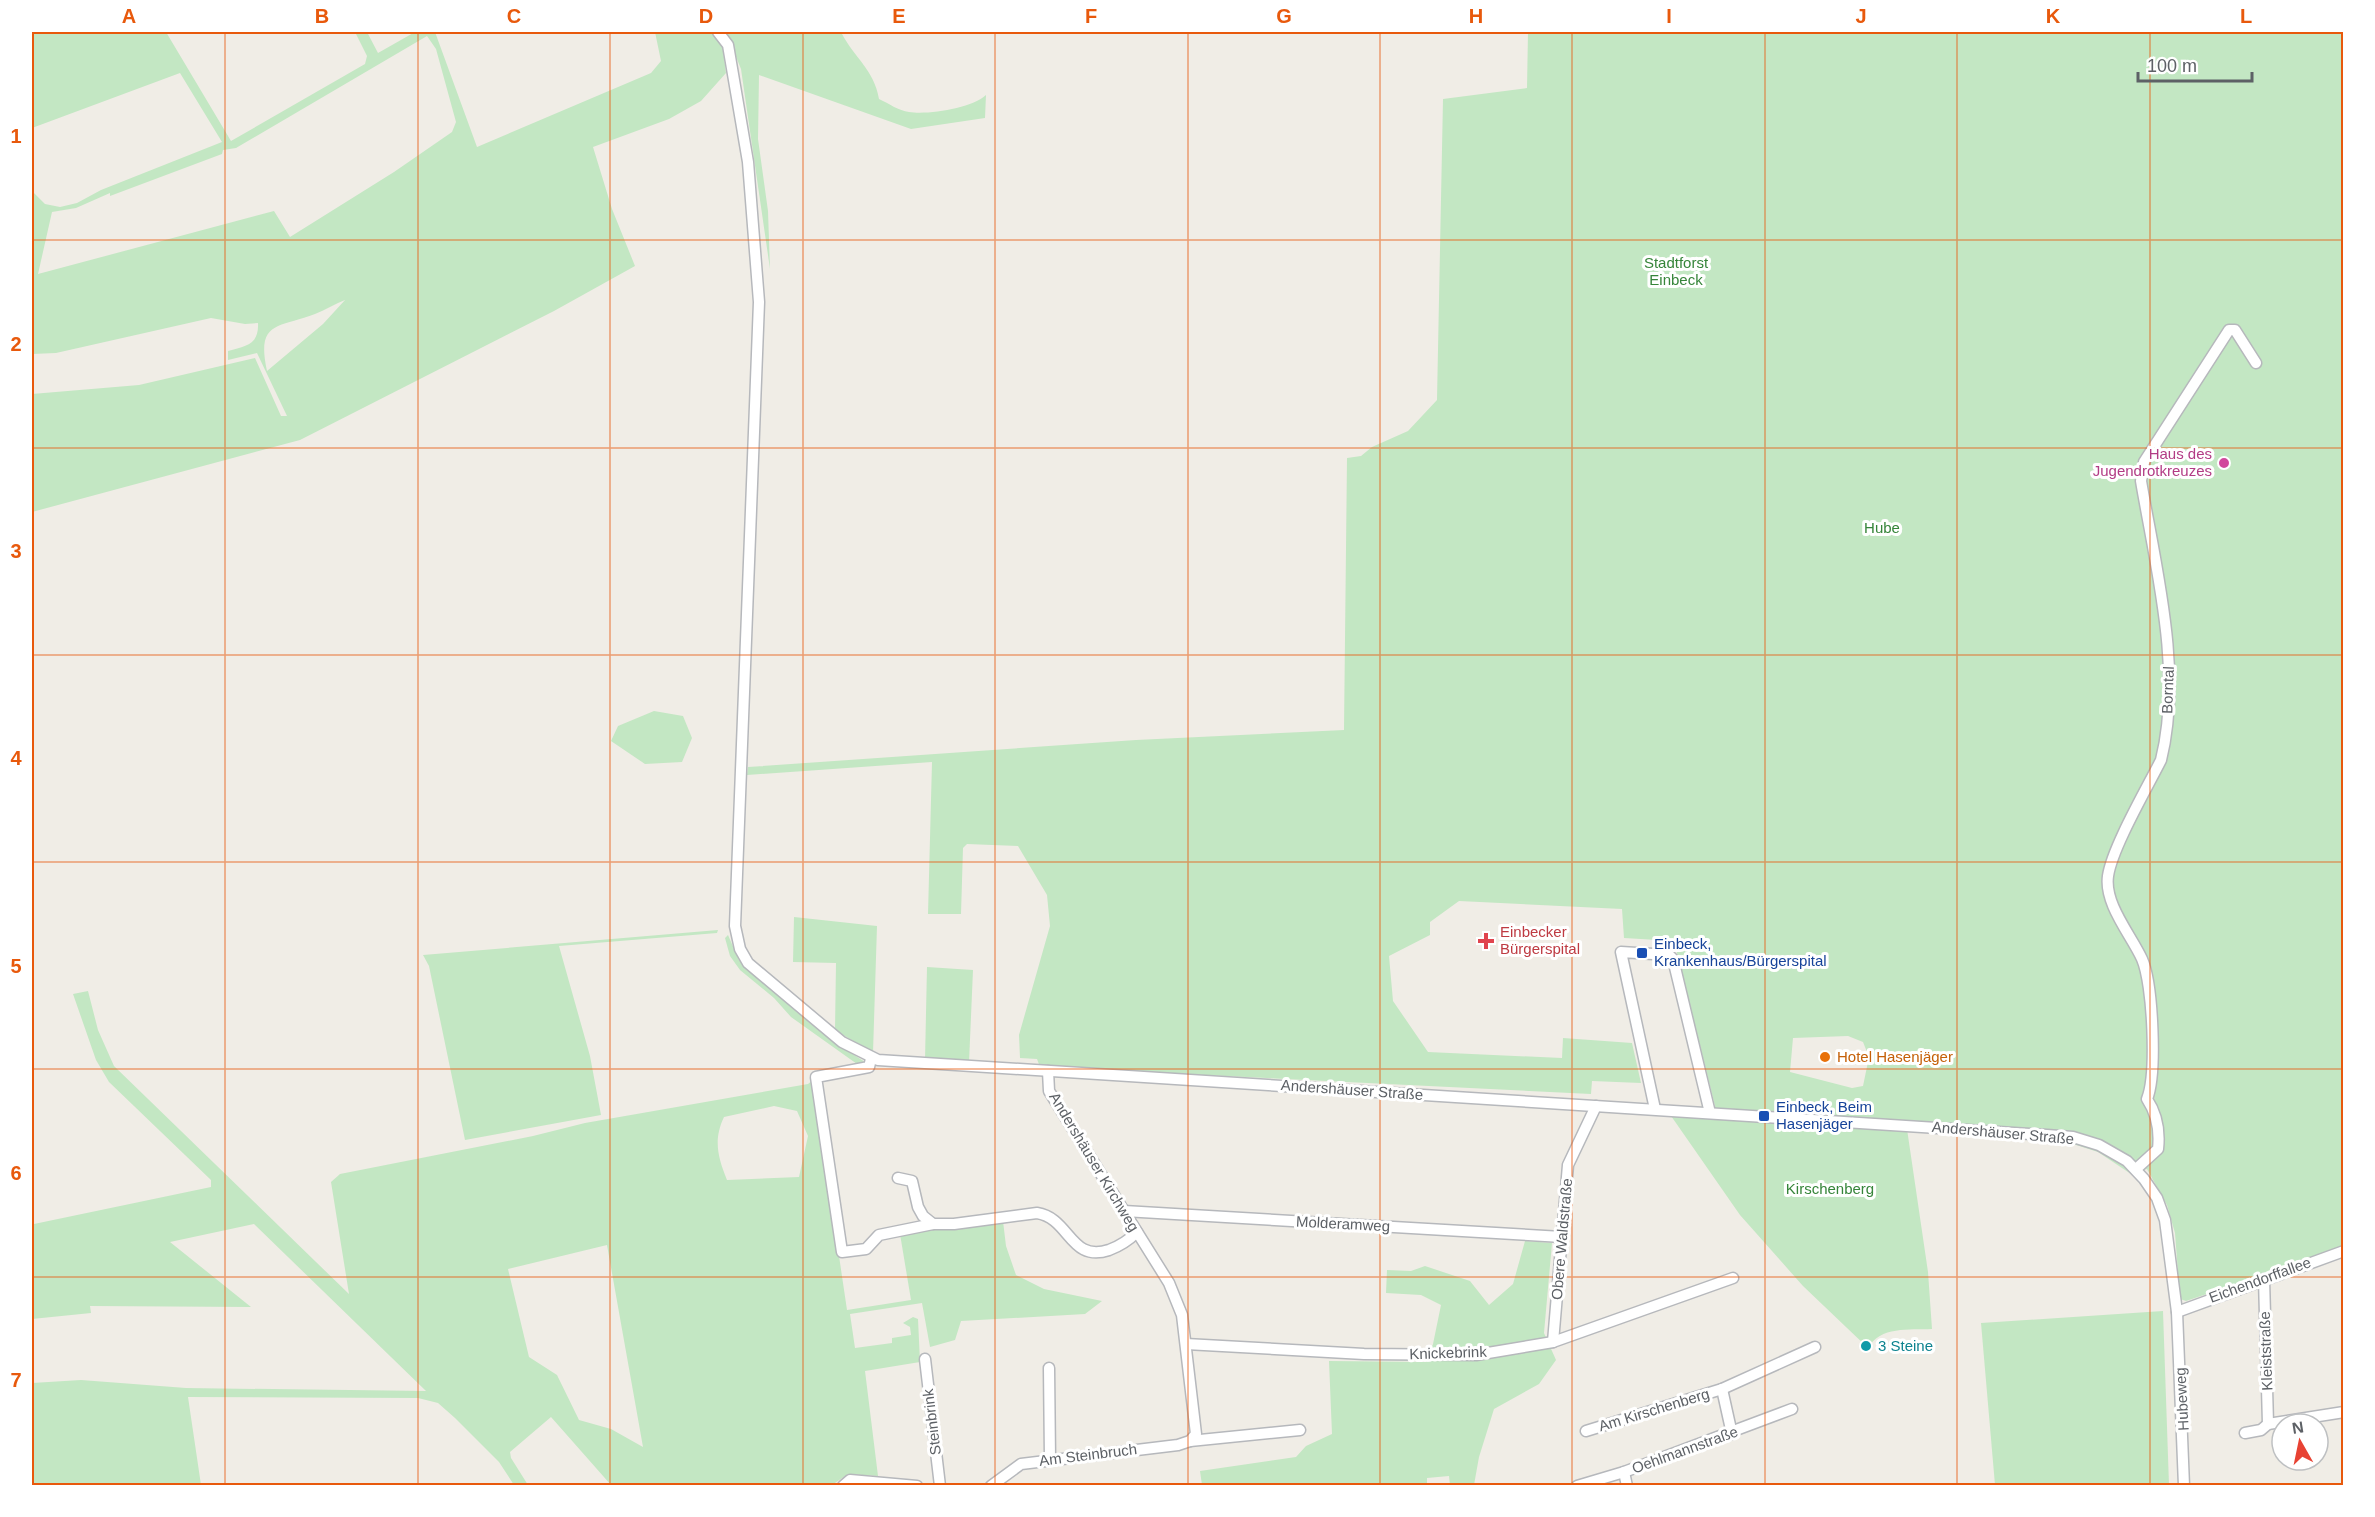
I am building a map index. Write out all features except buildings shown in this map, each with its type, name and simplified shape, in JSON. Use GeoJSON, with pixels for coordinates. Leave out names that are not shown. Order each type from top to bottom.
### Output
{"type":"FeatureCollection","features":[{"type":"Feature","properties":{"kind":"street","name":"Andershäuser Kirchweg"},"geometry":{"type":"LineString","coordinates":[[718,32],[728,45],[748,162],[759,302],[735,926],[740,949],[748,963],[842,1042],[871,1059],[1048,1071],[1049,1090],[1169,1283],[1182,1315],[1193,1437]]}},
{"type":"Feature","properties":{"kind":"street","name":"Borntal"},"geometry":{"type":"LineString","coordinates":[[2136,1169],[2157,1149],[2159,1135],[2153,1109],[2147,1099],[2154,1073],[2149,997],[2143,962],[2108,889],[2108,875],[2113,859],[2161,760],[2166,743],[2169,654],[2141,481],[2144,462],[2229,330],[2235,330],[2256,363]]}},
{"type":"Feature","properties":{"kind":"street"},"geometry":{"type":"LineString","coordinates":[[1655,1109],[1621,952],[1670,955],[1673,959],[1710,1113]]}},
{"type":"Feature","properties":{"kind":"street"},"geometry":{"type":"LineString","coordinates":[[871,1059],[869,1067],[816,1077],[842,1252],[866,1249],[879,1235],[933,1224],[954,1224],[1037,1213],[1048,1214],[1084,1251],[1098,1254],[1118,1247],[1137,1232]]}},
{"type":"Feature","properties":{"kind":"street","name":"Andershäuser Straße"},"geometry":{"type":"LineString","coordinates":[[1048,1071],[2073,1137],[2099,1145],[2136,1169],[2157,1198],[2165,1220],[2177,1312]]}},
{"type":"Feature","properties":{"kind":"street","name":"Obere Waldstraße"},"geometry":{"type":"LineString","coordinates":[[1553,1342],[1568,1165],[1596,1106]]}},
{"type":"Feature","properties":{"kind":"street"},"geometry":{"type":"LineString","coordinates":[[898,1178],[912,1181],[918,1207],[923,1216],[933,1224]]}},
{"type":"Feature","properties":{"kind":"street","name":"Molderamweg"},"geometry":{"type":"LineString","coordinates":[[1124,1211],[1562,1237]]}},
{"type":"Feature","properties":{"kind":"street","name":"Eichendorffallee"},"geometry":{"type":"LineString","coordinates":[[2177,1312],[2264,1278],[2343,1251]]}},
{"type":"Feature","properties":{"kind":"street","name":"Knickebrink"},"geometry":{"type":"LineString","coordinates":[[1186,1344],[1364,1354],[1476,1355],[1553,1342],[1733,1278]]}},
{"type":"Feature","properties":{"kind":"street","name":"Kleiststraße"},"geometry":{"type":"LineString","coordinates":[[2264,1278],[2268,1424]]}},
{"type":"Feature","properties":{"kind":"street","name":"Hubeweg"},"geometry":{"type":"LineString","coordinates":[[2177,1312],[2184,1485]]}},
{"type":"Feature","properties":{"kind":"street","name":"Am Kirschenberg"},"geometry":{"type":"LineString","coordinates":[[1586,1431],[1722,1389],[1815,1347]]}},
{"type":"Feature","properties":{"kind":"street","name":"Steinbrink"},"geometry":{"type":"LineString","coordinates":[[924,1359],[940,1485]]}},
{"type":"Feature","properties":{"kind":"street"},"geometry":{"type":"LineString","coordinates":[[1049,1368],[1050,1459]]}},
{"type":"Feature","properties":{"kind":"street","name":"Am Kirschenberg"},"geometry":{"type":"LineString","coordinates":[[1722,1389],[1731,1434]]}},
{"type":"Feature","properties":{"kind":"street","name":"Oehlmannstraße"},"geometry":{"type":"LineString","coordinates":[[1577,1485],[1624,1472],[1731,1434],[1792,1409]]}},
{"type":"Feature","properties":{"kind":"street"},"geometry":{"type":"LineString","coordinates":[[2245,1433],[2260,1430],[2268,1424],[2343,1412]]}},
{"type":"Feature","properties":{"kind":"street","name":"Am Steinbruch"},"geometry":{"type":"LineString","coordinates":[[992,1485],[1021,1464],[1178,1445],[1193,1437],[1300,1430]]}},
{"type":"Feature","properties":{"kind":"street"},"geometry":{"type":"LineString","coordinates":[[1624,1472],[1626,1485]]}},
{"type":"Feature","properties":{"kind":"street"},"geometry":{"type":"LineString","coordinates":[[843,1485],[850,1480],[917,1485]]}},
{"type":"Feature","properties":{"kind":"green space"},"geometry":{"type":"Polygon","coordinates":[[[32,32],[166,32],[231,141],[365,64],[367,56],[355,32],[367,32],[378,53],[415,32],[435,32],[477,147],[651,73],[661,61],[655,32],[714,32],[723,49],[726,73],[701,101],[669,119],[593,147],[612,209],[635,266],[554,311],[300,440],[32,512],[32,394],[139,385],[255,358],[281,416],[287,416],[257,353],[228,360],[228,351],[246,346],[254,340],[258,323],[245,324],[211,318],[56,353],[32,354],[32,191],[45,204],[60,207],[77,203],[101,190],[222,142],[180,73],[32,128],[32,32]],[[427,36],[236,148],[223,150],[222,154],[110,196],[110,193],[76,208],[52,212],[38,274],[274,211],[290,237],[394,172],[452,132],[456,122],[436,49],[427,36]],[[345,300],[273,329],[265,343],[264,355],[267,371],[323,324],[345,300]]]}},
{"type":"Feature","properties":{"kind":"green space"},"geometry":{"type":"Polygon","coordinates":[[[726,32],[841,32],[868,71],[879,99],[897,109],[917,113],[950,110],[971,104],[986,95],[985,118],[911,129],[759,75],[758,139],[768,211],[770,269],[741,69],[726,32]]]}},
{"type":"Feature","properties":{"kind":"green space","name":"Stadtforst Einbeck"},"geometry":{"type":"Polygon","coordinates":[[[1528,32],[2343,32],[2343,1248],[2186,1301],[2180,1299],[2175,1233],[2167,1205],[2147,1169],[2131,1174],[2098,1152],[2073,1144],[1907,1129],[1928,1272],[1932,1329],[1887,1333],[1873,1341],[1868,1348],[1803,1286],[1740,1215],[1669,1113],[1714,1117],[1715,1106],[1674,941],[1624,938],[1622,909],[1459,901],[1430,922],[1430,935],[1389,956],[1393,1001],[1428,1052],[1562,1058],[1563,1038],[1632,1043],[1641,1083],[1592,1081],[1591,1094],[1040,1067],[1037,1059],[1020,1058],[1019,1035],[1050,926],[1047,895],[1018,846],[967,844],[963,848],[961,914],[928,914],[932,762],[747,775],[748,767],[1136,740],[1344,730],[1347,458],[1361,456],[1372,447],[1408,431],[1437,400],[1443,99],[1527,88],[1528,32]],[[1848,1036],[1793,1038],[1790,1072],[1852,1088],[1863,1086],[1869,1057],[1863,1042],[1848,1036]]]}},
{"type":"Feature","properties":{"kind":"green space"},"geometry":{"type":"Polygon","coordinates":[[[654,711],[683,716],[692,738],[682,762],[645,764],[611,741],[618,726],[654,711]]]}},
{"type":"Feature","properties":{"kind":"green space"},"geometry":{"type":"Polygon","coordinates":[[[794,917],[877,926],[873,1053],[835,1030],[836,963],[793,962],[794,917]]]}},
{"type":"Feature","properties":{"kind":"green space"},"geometry":{"type":"Polygon","coordinates":[[[718,930],[717,933],[559,946],[590,1056],[601,1115],[465,1140],[429,966],[423,955],[718,930]]]}},
{"type":"Feature","properties":{"kind":"green space"},"geometry":{"type":"Polygon","coordinates":[[[728,935],[739,960],[837,1044],[865,1062],[864,1065],[857,1064],[791,1017],[774,998],[740,970],[730,956],[725,938],[728,935]]]}},
{"type":"Feature","properties":{"kind":"green space"},"geometry":{"type":"Polygon","coordinates":[[[927,967],[973,970],[969,1063],[925,1060],[927,967]]]}},
{"type":"Feature","properties":{"kind":"green space"},"geometry":{"type":"Polygon","coordinates":[[[88,991],[98,1030],[114,1066],[349,1294],[331,1182],[340,1174],[533,1136],[585,1123],[808,1084],[813,1080],[847,1310],[911,1300],[900,1234],[933,1226],[1003,1221],[1006,1246],[1016,1275],[1044,1289],[1102,1301],[1085,1314],[961,1321],[955,1340],[930,1347],[922,1303],[850,1314],[855,1348],[892,1343],[892,1338],[911,1335],[910,1327],[903,1323],[913,1317],[918,1319],[920,1362],[865,1371],[878,1476],[848,1474],[832,1485],[611,1485],[551,1417],[510,1452],[511,1458],[528,1485],[514,1485],[499,1462],[438,1403],[418,1398],[188,1397],[201,1485],[32,1485],[32,1383],[81,1380],[186,1388],[426,1391],[254,1224],[170,1242],[251,1307],[90,1306],[91,1313],[32,1319],[32,1219],[34,1224],[211,1187],[211,1180],[109,1082],[96,1060],[73,994],[88,991]],[[774,1106],[724,1117],[719,1133],[718,1149],[727,1180],[799,1177],[808,1136],[797,1111],[774,1106]],[[607,1245],[508,1269],[529,1357],[557,1375],[579,1420],[611,1429],[643,1447],[607,1245]]]}},
{"type":"Feature","properties":{"kind":"green space"},"geometry":{"type":"Polygon","coordinates":[[[1525,1241],[1552,1243],[1544,1333],[1556,1360],[1539,1384],[1494,1409],[1479,1457],[1474,1485],[1450,1485],[1449,1476],[1427,1478],[1427,1486],[1202,1485],[1200,1471],[1296,1457],[1306,1446],[1332,1434],[1329,1361],[1426,1362],[1433,1344],[1441,1305],[1421,1295],[1386,1293],[1387,1270],[1411,1271],[1425,1266],[1470,1281],[1489,1305],[1513,1284],[1525,1241]]]}},
{"type":"Feature","properties":{"kind":"green space"},"geometry":{"type":"Polygon","coordinates":[[[2163,1311],[2169,1485],[1995,1485],[1981,1323],[2163,1311]]]}},
{"type":"Feature","properties":{"kind":"place","name":"Haus des Jugendrotkreuzes"},"geometry":{"type":"Point","coordinates":[2224,463]}},
{"type":"Feature","properties":{"kind":"place","name":"Einbecker Bürgerspital"},"geometry":{"type":"Point","coordinates":[1486,941]}},
{"type":"Feature","properties":{"kind":"place","name":"Einbeck, Krankenhaus/Bürgerspital"},"geometry":{"type":"Point","coordinates":[1642,953]}},
{"type":"Feature","properties":{"kind":"place","name":"Hotel Hasenjäger"},"geometry":{"type":"Point","coordinates":[1825,1057]}},
{"type":"Feature","properties":{"kind":"place","name":"Einbeck, Beim Hasenjäger"},"geometry":{"type":"Point","coordinates":[1764,1116]}},
{"type":"Feature","properties":{"kind":"place","name":"3 Steine"},"geometry":{"type":"Point","coordinates":[1866,1346]}},
{"type":"Feature","properties":{"kind":"park label","name":"Hube"},"geometry":{"type":"Point","coordinates":[1882,528]}},
{"type":"Feature","properties":{"kind":"park label","name":"Kirschenberg"},"geometry":{"type":"Point","coordinates":[1830,1189]}}]}
